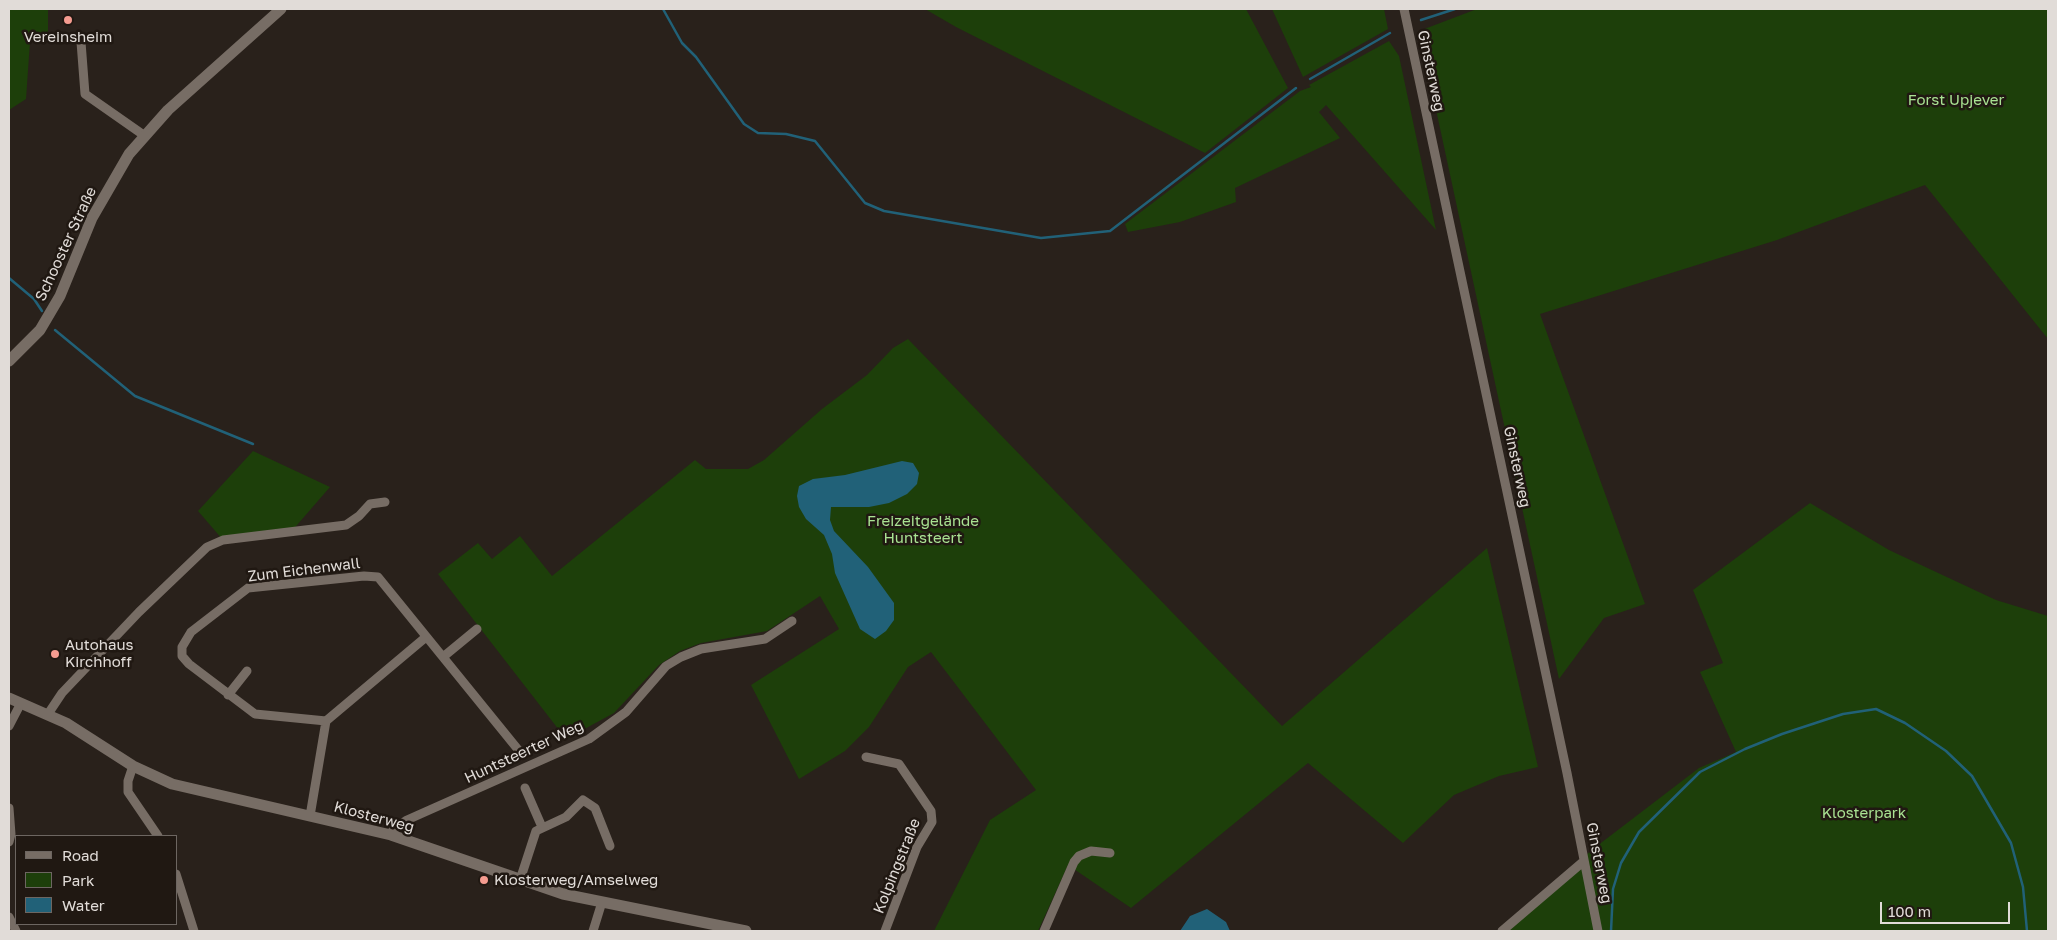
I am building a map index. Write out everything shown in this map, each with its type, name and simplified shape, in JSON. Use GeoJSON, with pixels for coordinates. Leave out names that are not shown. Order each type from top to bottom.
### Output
{"type":"FeatureCollection","features":[{"type":"Feature","properties":{"kind":"street","name":"Schooster Straße"},"geometry":{"type":"LineString","coordinates":[[9,361],[40,330],[60,296],[92,218],[129,154],[168,110],[281,9]]}},
{"type":"Feature","properties":{"kind":"street","name":"Ginsterweg"},"geometry":{"type":"LineString","coordinates":[[1404,9],[1559,734],[1598,931]]}},
{"type":"Feature","properties":{"kind":"street"},"geometry":{"type":"LineString","coordinates":[[81,42],[86,94],[145,136]]}},
{"type":"Feature","properties":{"kind":"street"},"geometry":{"type":"LineString","coordinates":[[48,714],[62,693],[132,618],[207,547],[223,540],[346,525],[360,516],[370,504],[385,502]]}},
{"type":"Feature","properties":{"kind":"street","name":"Zum Eichenwall"},"geometry":{"type":"LineString","coordinates":[[326,721],[255,714],[189,664],[182,656],[182,647],[191,632],[248,588],[364,576],[378,577],[520,752]]}},
{"type":"Feature","properties":{"kind":"street","name":"Huntsteerter Weg"},"geometry":{"type":"LineString","coordinates":[[391,834],[393,830],[407,820],[589,739],[626,712],[666,666],[681,657],[701,649],[765,639],[792,621]]}},
{"type":"Feature","properties":{"kind":"street"},"geometry":{"type":"LineString","coordinates":[[443,657],[477,629]]}},
{"type":"Feature","properties":{"kind":"street"},"geometry":{"type":"LineString","coordinates":[[310,816],[326,721],[426,637]]}},
{"type":"Feature","properties":{"kind":"street"},"geometry":{"type":"LineString","coordinates":[[228,695],[248,671]]}},
{"type":"Feature","properties":{"kind":"street","name":"Klosterweg"},"geometry":{"type":"LineString","coordinates":[[9,698],[66,722],[133,766],[172,784],[391,834],[563,894],[728,929],[746,931]]}},
{"type":"Feature","properties":{"kind":"street"},"geometry":{"type":"LineString","coordinates":[[9,726],[21,703]]}},
{"type":"Feature","properties":{"kind":"street","name":"Kolpingstraße"},"geometry":{"type":"LineString","coordinates":[[866,756],[900,764],[931,811],[932,822],[917,847],[885,931]]}},
{"type":"Feature","properties":{"kind":"street"},"geometry":{"type":"LineString","coordinates":[[133,766],[128,781],[128,792],[157,835]]}},
{"type":"Feature","properties":{"kind":"street"},"geometry":{"type":"LineString","coordinates":[[524,788],[542,827]]}},
{"type":"Feature","properties":{"kind":"street"},"geometry":{"type":"LineString","coordinates":[[520,880],[536,831],[566,817],[583,800],[595,808],[610,846]]}},
{"type":"Feature","properties":{"kind":"street"},"geometry":{"type":"LineString","coordinates":[[9,808],[11,834],[9,842]]}},
{"type":"Feature","properties":{"kind":"street"},"geometry":{"type":"LineString","coordinates":[[1044,931],[1074,862],[1079,856],[1091,851],[1110,853]]}},
{"type":"Feature","properties":{"kind":"street"},"geometry":{"type":"LineString","coordinates":[[1502,931],[1584,860]]}},
{"type":"Feature","properties":{"kind":"street"},"geometry":{"type":"LineString","coordinates":[[178,880],[194,931]]}},
{"type":"Feature","properties":{"kind":"street"},"geometry":{"type":"LineString","coordinates":[[593,931],[602,902]]}},
{"type":"Feature","properties":{"kind":"street"},"geometry":{"type":"LineString","coordinates":[[9,917],[16,931]]}},
{"type":"Feature","properties":{"kind":"green space"},"geometry":{"type":"Polygon","coordinates":[[[9,9],[48,9],[48,41],[30,42],[26,99],[9,110],[9,9]]]}},
{"type":"Feature","properties":{"kind":"green space"},"geometry":{"type":"Polygon","coordinates":[[[925,9],[1246,9],[1288,88],[1205,153],[956,27],[925,9]]]}},
{"type":"Feature","properties":{"kind":"green space"},"geometry":{"type":"Polygon","coordinates":[[[1272,9],[1384,9],[1388,29],[1303,77],[1272,9]]]}},
{"type":"Feature","properties":{"kind":"green space","name":"Forst Upjever"},"geometry":{"type":"Polygon","coordinates":[[[1477,9],[2048,9],[2048,339],[1925,185],[1777,240],[1540,314],[1645,604],[1604,618],[1559,679],[1419,31],[1477,9]]]}},
{"type":"Feature","properties":{"kind":"green space"},"geometry":{"type":"Polygon","coordinates":[[[1389,41],[1399,56],[1436,230],[1326,105],[1319,112],[1340,138],[1235,188],[1236,202],[1180,222],[1128,232],[1125,224],[1300,91],[1311,87],[1309,85],[1389,41]]]}},
{"type":"Feature","properties":{"kind":"green space","name":"Freizeitgelände Huntsteert"},"geometry":{"type":"Polygon","coordinates":[[[908,339],[1282,726],[1487,548],[1538,767],[1499,776],[1454,795],[1403,843],[1308,763],[1131,908],[1068,865],[1038,931],[934,931],[990,820],[1036,790],[931,652],[908,667],[869,727],[845,751],[799,779],[751,685],[839,629],[820,596],[767,631],[701,643],[680,651],[659,665],[614,713],[566,739],[438,574],[478,543],[492,559],[520,536],[552,576],[695,460],[706,469],[748,469],[764,460],[822,409],[867,375],[893,348],[908,339]]]}},
{"type":"Feature","properties":{"kind":"green space"},"geometry":{"type":"Polygon","coordinates":[[[253,451],[330,487],[291,532],[223,540],[198,511],[253,451]]]}},
{"type":"Feature","properties":{"kind":"green space","name":"Klosterpark"},"geometry":{"type":"Polygon","coordinates":[[[1810,503],[1889,550],[1996,600],[2048,616],[2048,931],[1499,931],[1593,849],[1699,768],[1736,752],[1700,672],[1723,663],[1693,590],[1810,503]]]}},
{"type":"Feature","properties":{"kind":"water"},"geometry":{"type":"Polygon","coordinates":[[[902,461],[913,463],[919,473],[917,484],[907,494],[889,503],[869,507],[831,507],[830,520],[834,531],[868,567],[894,603],[894,620],[886,631],[875,639],[860,629],[835,573],[832,554],[824,535],[806,519],[799,507],[797,496],[799,486],[813,479],[845,475],[902,461]]]}},
{"type":"Feature","properties":{"kind":"water"},"geometry":{"type":"Polygon","coordinates":[[[1207,909],[1226,922],[1230,931],[1180,931],[1190,916],[1207,909]]]}},
{"type":"Feature","properties":{"kind":"waterway"},"geometry":{"type":"LineString","coordinates":[[663,9],[682,43],[696,57],[744,124],[758,133],[786,134],[815,141],[865,203],[884,211],[1041,238],[1110,231],[1296,88]]}},
{"type":"Feature","properties":{"kind":"waterway"},"geometry":{"type":"LineString","coordinates":[[1421,20],[1455,9]]}},
{"type":"Feature","properties":{"kind":"waterway"},"geometry":{"type":"LineString","coordinates":[[1310,79],[1390,33]]}},
{"type":"Feature","properties":{"kind":"waterway"},"geometry":{"type":"LineString","coordinates":[[9,278],[34,299],[42,311]]}},
{"type":"Feature","properties":{"kind":"waterway"},"geometry":{"type":"LineString","coordinates":[[55,330],[135,396],[253,444]]}},
{"type":"Feature","properties":{"kind":"waterway"},"geometry":{"type":"LineString","coordinates":[[1611,931],[1613,889],[1621,863],[1639,832],[1700,772],[1745,749],[1782,734],[1843,714],[1876,709],[1905,723],[1946,751],[1972,776],[2011,843],[2023,887],[2027,931]]}},
{"type":"Feature","properties":{"kind":"place","name":"Vereinsheim"},"geometry":{"type":"Point","coordinates":[68,20]}},
{"type":"Feature","properties":{"kind":"place","name":"Autohaus Kirchhoff"},"geometry":{"type":"Point","coordinates":[55,654]}},
{"type":"Feature","properties":{"kind":"place","name":"Klosterweg/Amselweg"},"geometry":{"type":"Point","coordinates":[484,880]}}]}
